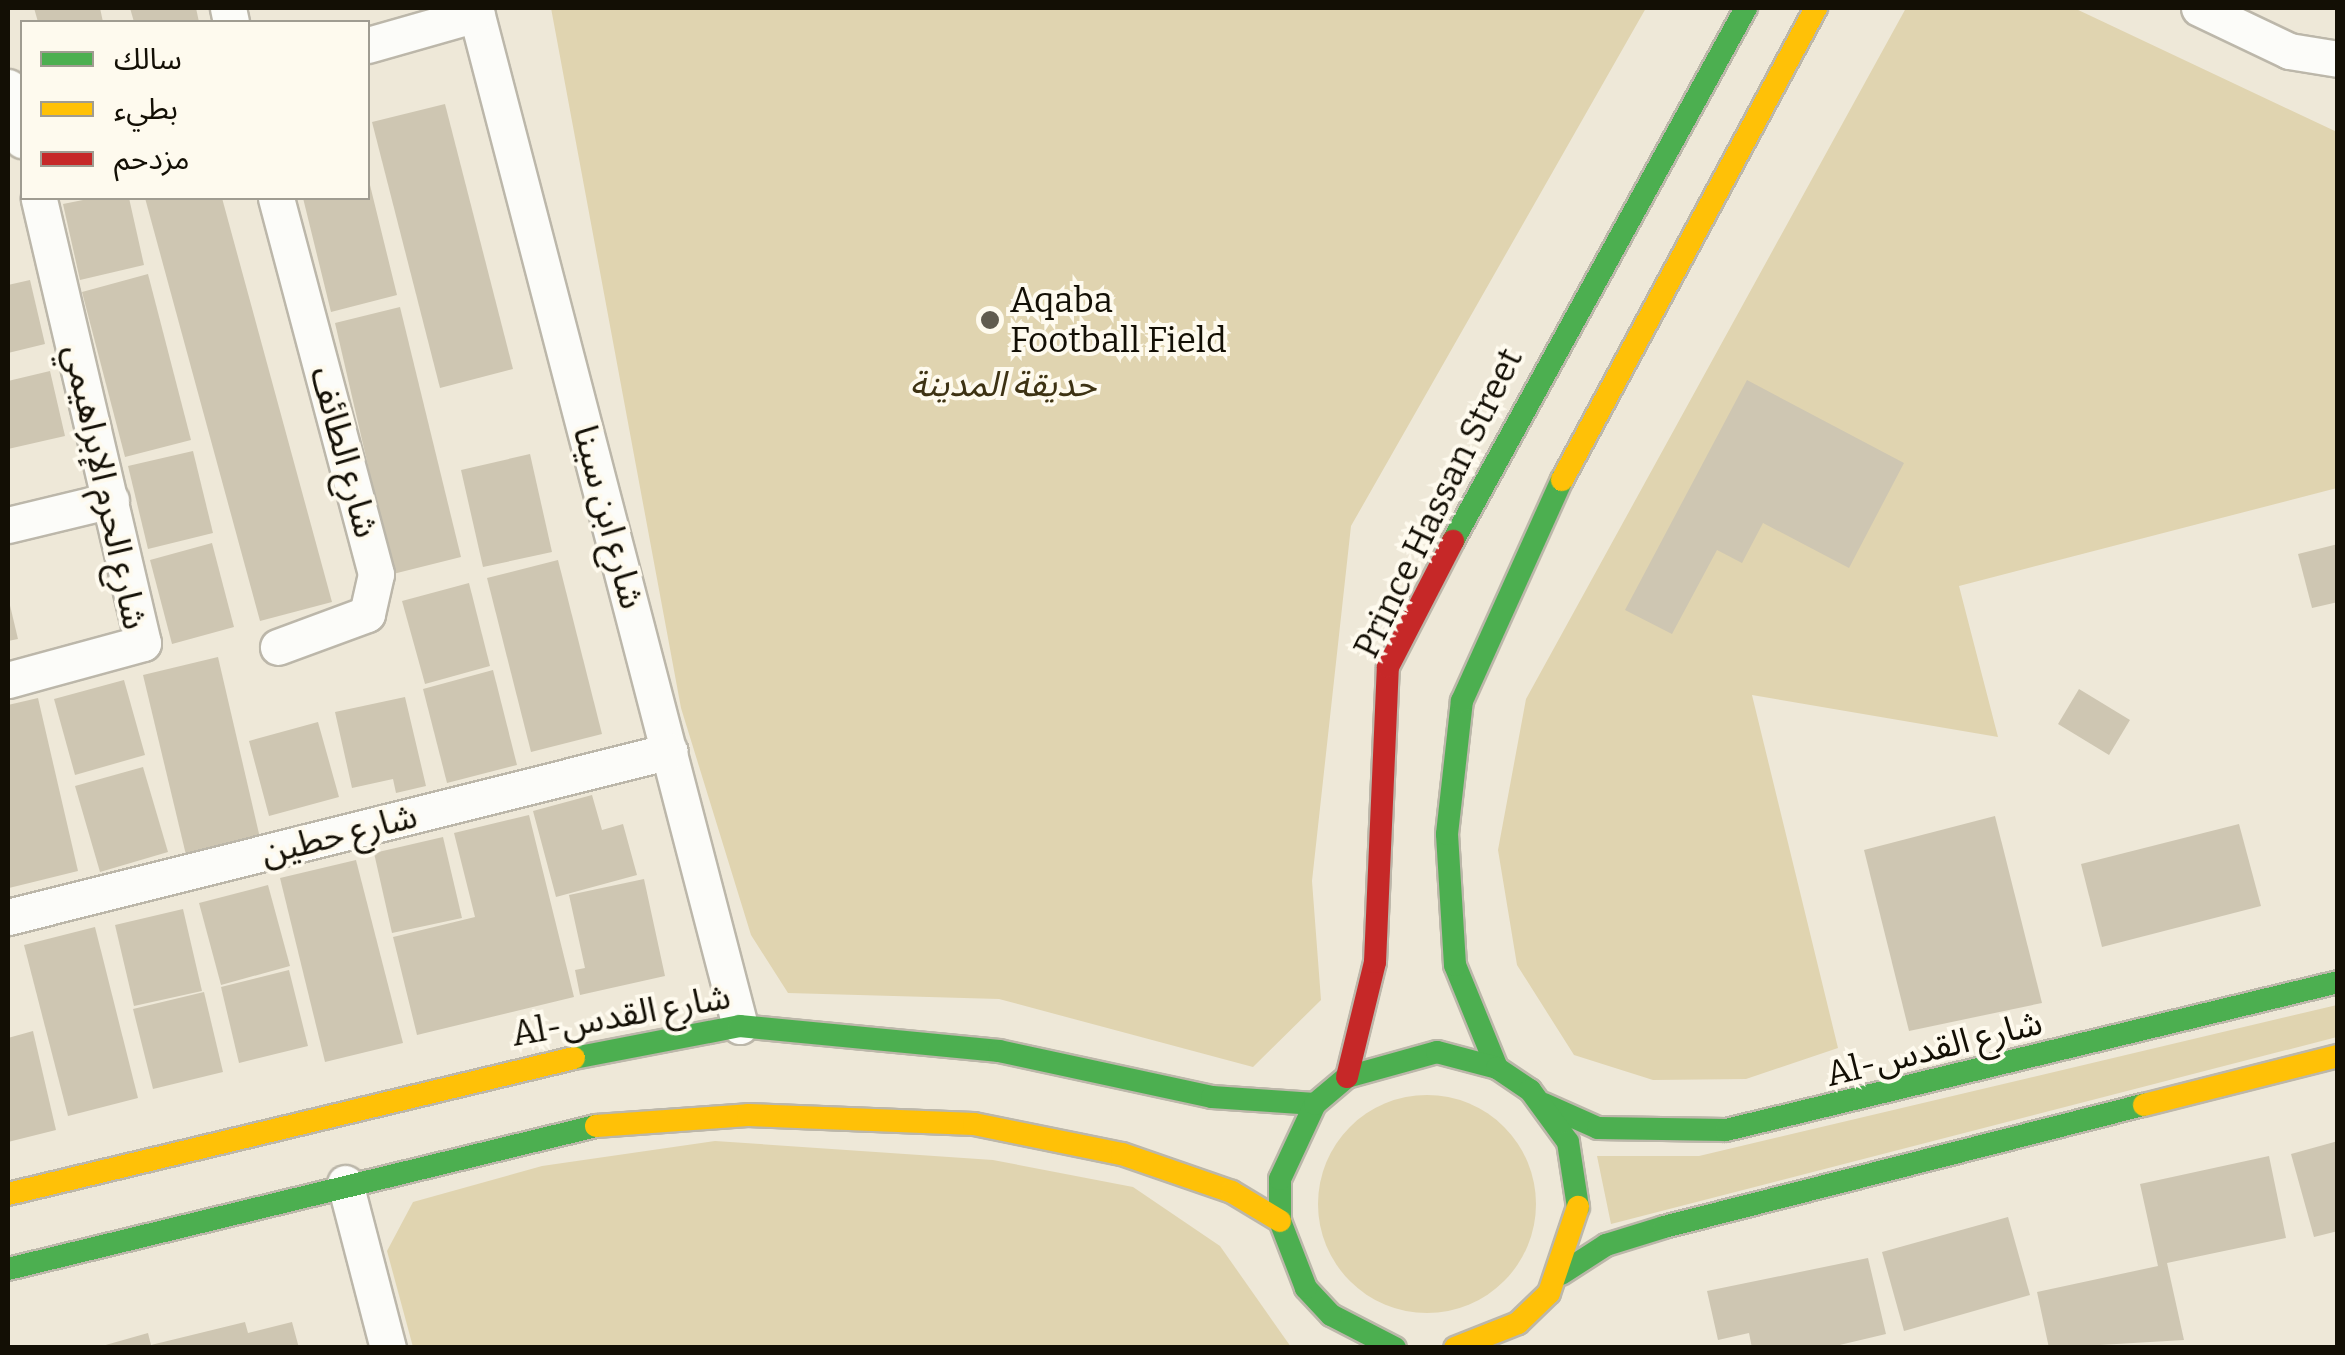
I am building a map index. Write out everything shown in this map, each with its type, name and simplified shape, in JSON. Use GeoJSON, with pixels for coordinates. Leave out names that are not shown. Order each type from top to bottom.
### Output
{"type":"FeatureCollection","features":[{"type":"Feature","properties":{"kind":"main road","name":"Prince Hassan Street"},"geometry":{"type":"LineString","coordinates":[[1347,1077],[1376,962],[1388,668],[1572,312],[1746,8]]}},
{"type":"Feature","properties":{"kind":"main road"},"geometry":{"type":"LineString","coordinates":[[1497,1068],[1455,965],[1447,834],[1462,701],[1533,534],[1816,8]]}},
{"type":"Feature","properties":{"kind":"main road","name":"Al-شارع القدس"},"geometry":{"type":"LineString","coordinates":[[1497,1068],[1544,1104],[1598,1128],[1726,1130],[2338,982]]}},
{"type":"Feature","properties":{"kind":"main road","name":"Al-شارع القدس"},"geometry":{"type":"LineString","coordinates":[[8,1194],[464,1079],[740,1026],[999,1050],[1212,1097],[1315,1104]]}},
{"type":"Feature","properties":{"kind":"main road"},"geometry":{"type":"LineString","coordinates":[[1395,1348],[1330,1315],[1289,1256],[1280,1221],[1280,1180],[1315,1104],[1347,1077],[1437,1052],[1497,1068]]}},
{"type":"Feature","properties":{"kind":"main road"},"geometry":{"type":"LineString","coordinates":[[1455,1348],[1518,1322],[1555,1283],[1606,1245],[2338,1056]]}},
{"type":"Feature","properties":{"kind":"main road"},"geometry":{"type":"LineString","coordinates":[[1544,1104],[1579,1186],[1577,1231],[1555,1283],[1546,1329]]}},
{"type":"Feature","properties":{"kind":"main road"},"geometry":{"type":"LineString","coordinates":[[8,1269],[564,1128],[804,1117],[974,1124],[1122,1154],[1232,1192],[1280,1221]]}},
{"type":"Feature","properties":{"kind":"street"},"geometry":{"type":"LineString","coordinates":[[2199,8],[2288,51],[2338,59]]}},
{"type":"Feature","properties":{"kind":"street"},"geometry":{"type":"LineString","coordinates":[[370,43],[476,11]]}},
{"type":"Feature","properties":{"kind":"street","name":"شارع ابن سينا"},"geometry":{"type":"LineString","coordinates":[[476,11],[740,1026]]}},
{"type":"Feature","properties":{"kind":"street"},"geometry":{"type":"LineString","coordinates":[[8,87],[18,136]]}},
{"type":"Feature","properties":{"kind":"street","name":"شارع الحرم الإبراهيمي"},"geometry":{"type":"LineString","coordinates":[[8,680],[143,644],[38,200]]}},
{"type":"Feature","properties":{"kind":"street","name":"شارع الطائف"},"geometry":{"type":"LineString","coordinates":[[277,200],[376,574],[367,614],[278,648]]}},
{"type":"Feature","properties":{"kind":"street"},"geometry":{"type":"LineString","coordinates":[[8,525],[111,500]]}},
{"type":"Feature","properties":{"kind":"street","name":"شارع حطين"},"geometry":{"type":"LineString","coordinates":[[8,917],[670,751]]}},
{"type":"Feature","properties":{"kind":"street"},"geometry":{"type":"LineString","coordinates":[[345,1183],[388,1348]]}},
{"type":"Feature","properties":{"kind":"green space","name":"حديقة المدينة"},"geometry":{"type":"Polygon","coordinates":[[[551,8],[1646,8],[1351,526],[1312,881],[1321,1000],[1253,1067],[999,999],[788,993],[751,935],[681,708],[551,8]]]}},
{"type":"Feature","properties":{"kind":"green space"},"geometry":{"type":"Polygon","coordinates":[[[1906,8],[2074,8],[2337,132],[2337,488],[1959,586],[1998,737],[1752,695],[1838,1048],[1746,1079],[1653,1080],[1574,1055],[1517,965],[1498,850],[1526,699],[1906,8]]]}},
{"type":"Feature","properties":{"kind":"green space"},"geometry":{"type":"Polygon","coordinates":[[[2337,1005],[2337,1037],[1611,1224],[1597,1156],[1699,1156],[2337,1005]]]}},
{"type":"Feature","properties":{"kind":"green space"},"geometry":{"type":"Polygon","coordinates":[[[1427,1095],[1469,1103],[1504,1127],[1528,1162],[1536,1204],[1528,1246],[1504,1281],[1469,1305],[1427,1313],[1385,1305],[1350,1281],[1326,1246],[1318,1204],[1326,1162],[1350,1127],[1385,1103],[1427,1095]]]}},
{"type":"Feature","properties":{"kind":"green space"},"geometry":{"type":"Polygon","coordinates":[[[715,1141],[993,1160],[1133,1187],[1220,1246],[1291,1347],[413,1347],[387,1251],[413,1202],[542,1166],[715,1141]]]}},
{"type":"Feature","properties":{"kind":"building"},"geometry":{"type":"Polygon","coordinates":[[[34,8],[100,8],[103,20],[37,20],[34,8]]]}},
{"type":"Feature","properties":{"kind":"building"},"geometry":{"type":"Polygon","coordinates":[[[130,8],[196,8],[199,20],[133,20],[130,8]]]}},
{"type":"Feature","properties":{"kind":"building"},"geometry":{"type":"Polygon","coordinates":[[[445,104],[513,369],[440,388],[372,122],[445,104]]]}},
{"type":"Feature","properties":{"kind":"building"},"geometry":{"type":"Polygon","coordinates":[[[370,185],[397,295],[331,312],[303,200],[370,200],[370,185]]]}},
{"type":"Feature","properties":{"kind":"building"},"geometry":{"type":"Polygon","coordinates":[[[129,200],[144,265],[80,280],[63,204],[129,200]]]}},
{"type":"Feature","properties":{"kind":"building"},"geometry":{"type":"Polygon","coordinates":[[[146,200],[223,200],[332,602],[260,621],[146,200]]]}},
{"type":"Feature","properties":{"kind":"building"},"geometry":{"type":"Polygon","coordinates":[[[148,274],[191,440],[125,457],[82,292],[148,274]]]}},
{"type":"Feature","properties":{"kind":"building"},"geometry":{"type":"Polygon","coordinates":[[[30,280],[45,344],[8,353],[8,285],[30,280]]]}},
{"type":"Feature","properties":{"kind":"building"},"geometry":{"type":"Polygon","coordinates":[[[400,307],[461,557],[393,574],[335,323],[400,307]]]}},
{"type":"Feature","properties":{"kind":"building"},"geometry":{"type":"Polygon","coordinates":[[[50,371],[65,436],[8,449],[8,381],[50,371]]]}},
{"type":"Feature","properties":{"kind":"building"},"geometry":{"type":"Polygon","coordinates":[[[1747,380],[1904,463],[1849,568],[1763,523],[1742,563],[1717,550],[1672,634],[1625,610],[1747,380]]]}},
{"type":"Feature","properties":{"kind":"building"},"geometry":{"type":"Polygon","coordinates":[[[193,451],[213,533],[148,549],[128,466],[193,451]]]}},
{"type":"Feature","properties":{"kind":"building"},"geometry":{"type":"Polygon","coordinates":[[[530,454],[552,552],[483,567],[461,470],[530,454]]]}},
{"type":"Feature","properties":{"kind":"building"},"geometry":{"type":"Polygon","coordinates":[[[212,543],[234,627],[172,644],[150,560],[212,543]]]}},
{"type":"Feature","properties":{"kind":"building"},"geometry":{"type":"Polygon","coordinates":[[[2338,544],[2338,602],[2312,608],[2298,554],[2338,544]]]}},
{"type":"Feature","properties":{"kind":"building"},"geometry":{"type":"Polygon","coordinates":[[[558,560],[602,734],[531,752],[487,578],[558,560]]]}},
{"type":"Feature","properties":{"kind":"building"},"geometry":{"type":"Polygon","coordinates":[[[469,583],[490,666],[425,684],[402,601],[469,583]]]}},
{"type":"Feature","properties":{"kind":"building"},"geometry":{"type":"Polygon","coordinates":[[[8,597],[18,639],[8,641],[8,597]]]}},
{"type":"Feature","properties":{"kind":"building"},"geometry":{"type":"Polygon","coordinates":[[[218,657],[260,838],[186,855],[143,675],[218,657]]]}},
{"type":"Feature","properties":{"kind":"building"},"geometry":{"type":"Polygon","coordinates":[[[493,670],[517,765],[447,783],[423,689],[493,670]]]}},
{"type":"Feature","properties":{"kind":"building"},"geometry":{"type":"Polygon","coordinates":[[[124,680],[145,755],[75,775],[54,699],[124,680]]]}},
{"type":"Feature","properties":{"kind":"building"},"geometry":{"type":"Polygon","coordinates":[[[2079,689],[2130,720],[2109,755],[2058,724],[2079,689]]]}},
{"type":"Feature","properties":{"kind":"building"},"geometry":{"type":"Polygon","coordinates":[[[405,697],[426,786],[396,793],[393,779],[352,788],[335,712],[405,697]]]}},
{"type":"Feature","properties":{"kind":"building"},"geometry":{"type":"Polygon","coordinates":[[[38,698],[78,871],[9,888],[8,705],[38,698]]]}},
{"type":"Feature","properties":{"kind":"building"},"geometry":{"type":"Polygon","coordinates":[[[318,722],[339,797],[269,816],[249,741],[318,722]]]}},
{"type":"Feature","properties":{"kind":"building"},"geometry":{"type":"Polygon","coordinates":[[[143,767],[168,852],[100,872],[75,786],[143,767]]]}},
{"type":"Feature","properties":{"kind":"building"},"geometry":{"type":"Polygon","coordinates":[[[592,795],[602,830],[623,824],[637,875],[556,897],[533,811],[592,795]]]}},
{"type":"Feature","properties":{"kind":"building"},"geometry":{"type":"Polygon","coordinates":[[[529,815],[574,997],[417,1035],[393,937],[475,917],[454,833],[529,815]]]}},
{"type":"Feature","properties":{"kind":"building"},"geometry":{"type":"Polygon","coordinates":[[[1995,816],[2042,1003],[1909,1031],[1864,850],[1995,816]]]}},
{"type":"Feature","properties":{"kind":"building"},"geometry":{"type":"Polygon","coordinates":[[[2239,824],[2261,906],[2102,947],[2081,864],[2239,824]]]}},
{"type":"Feature","properties":{"kind":"building"},"geometry":{"type":"Polygon","coordinates":[[[443,837],[462,918],[392,933],[374,853],[443,837]]]}},
{"type":"Feature","properties":{"kind":"building"},"geometry":{"type":"Polygon","coordinates":[[[356,860],[403,1043],[325,1062],[280,878],[356,860]]]}},
{"type":"Feature","properties":{"kind":"building"},"geometry":{"type":"Polygon","coordinates":[[[644,879],[665,976],[580,995],[575,970],[585,968],[569,895],[644,879]]]}},
{"type":"Feature","properties":{"kind":"building"},"geometry":{"type":"Polygon","coordinates":[[[268,885],[290,966],[221,985],[199,903],[268,885]]]}},
{"type":"Feature","properties":{"kind":"building"},"geometry":{"type":"Polygon","coordinates":[[[183,909],[202,991],[134,1006],[115,925],[183,909]]]}},
{"type":"Feature","properties":{"kind":"building"},"geometry":{"type":"Polygon","coordinates":[[[95,927],[138,1098],[68,1116],[24,945],[95,927]]]}},
{"type":"Feature","properties":{"kind":"building"},"geometry":{"type":"Polygon","coordinates":[[[289,970],[308,1046],[239,1063],[221,987],[289,970]]]}},
{"type":"Feature","properties":{"kind":"building"},"geometry":{"type":"Polygon","coordinates":[[[204,992],[223,1072],[153,1089],[133,1009],[204,992]]]}},
{"type":"Feature","properties":{"kind":"building"},"geometry":{"type":"Polygon","coordinates":[[[33,1031],[56,1130],[8,1142],[8,1038],[33,1031]]]}},
{"type":"Feature","properties":{"kind":"building"},"geometry":{"type":"Polygon","coordinates":[[[2338,1141],[2338,1231],[2314,1237],[2291,1154],[2338,1141]]]}},
{"type":"Feature","properties":{"kind":"building"},"geometry":{"type":"Polygon","coordinates":[[[2269,1156],[2286,1238],[2167,1263],[2184,1340],[2049,1348],[2037,1292],[2158,1266],[2140,1184],[2269,1156]]]}},
{"type":"Feature","properties":{"kind":"building"},"geometry":{"type":"Polygon","coordinates":[[[2008,1217],[2030,1295],[1904,1331],[1882,1252],[2008,1217]]]}},
{"type":"Feature","properties":{"kind":"building"},"geometry":{"type":"Polygon","coordinates":[[[1868,1258],[1886,1334],[1827,1348],[1752,1348],[1749,1333],[1718,1340],[1707,1291],[1868,1258]]]}},
{"type":"Feature","properties":{"kind":"building"},"geometry":{"type":"Polygon","coordinates":[[[245,1322],[248,1333],[292,1322],[299,1348],[95,1348],[148,1333],[151,1345],[245,1322]]]}},
{"type":"Feature","properties":{"kind":"traffic: fast"},"geometry":{"type":"LineString","coordinates":[[1453,541],[1746,8]]}},
{"type":"Feature","properties":{"kind":"traffic: fast"},"geometry":{"type":"LineString","coordinates":[[1497,1068],[1455,965],[1447,834],[1462,701],[1562,480]]}},
{"type":"Feature","properties":{"kind":"traffic: fast"},"geometry":{"type":"LineString","coordinates":[[1544,1104],[1598,1128],[1726,1130],[2338,982]]}},
{"type":"Feature","properties":{"kind":"traffic: fast"},"geometry":{"type":"LineString","coordinates":[[574,1058],[740,1026],[999,1051],[1212,1097],[1315,1104]]}},
{"type":"Feature","properties":{"kind":"traffic: fast"},"geometry":{"type":"LineString","coordinates":[[1395,1348],[1331,1315],[1306,1288],[1280,1221],[1280,1179],[1315,1104],[1347,1077],[1437,1052],[1497,1068],[1530,1090],[1568,1142],[1578,1207]]}},
{"type":"Feature","properties":{"kind":"traffic: fast"},"geometry":{"type":"LineString","coordinates":[[1561,1274],[1606,1245],[1664,1227],[2144,1105]]}},
{"type":"Feature","properties":{"kind":"traffic: fast"},"geometry":{"type":"LineString","coordinates":[[8,1269],[596,1126]]}},
{"type":"Feature","properties":{"kind":"traffic: slow"},"geometry":{"type":"LineString","coordinates":[[1562,480],[1816,8]]}},
{"type":"Feature","properties":{"kind":"traffic: slow"},"geometry":{"type":"LineString","coordinates":[[2144,1105],[2338,1056]]}},
{"type":"Feature","properties":{"kind":"traffic: slow"},"geometry":{"type":"LineString","coordinates":[[8,1194],[574,1058]]}},
{"type":"Feature","properties":{"kind":"traffic: slow"},"geometry":{"type":"LineString","coordinates":[[596,1126],[748,1115],[974,1124],[1122,1154],[1232,1192],[1280,1221]]}},
{"type":"Feature","properties":{"kind":"traffic: slow"},"geometry":{"type":"LineString","coordinates":[[1455,1348],[1518,1323],[1549,1293],[1578,1207]]}},
{"type":"Feature","properties":{"kind":"traffic: jam"},"geometry":{"type":"LineString","coordinates":[[1347,1077],[1375,962],[1388,667],[1453,541]]}},
{"type":"Feature","properties":{"kind":"place","name":"Aqaba Football Field"},"geometry":{"type":"Point","coordinates":[990,320]}}]}
